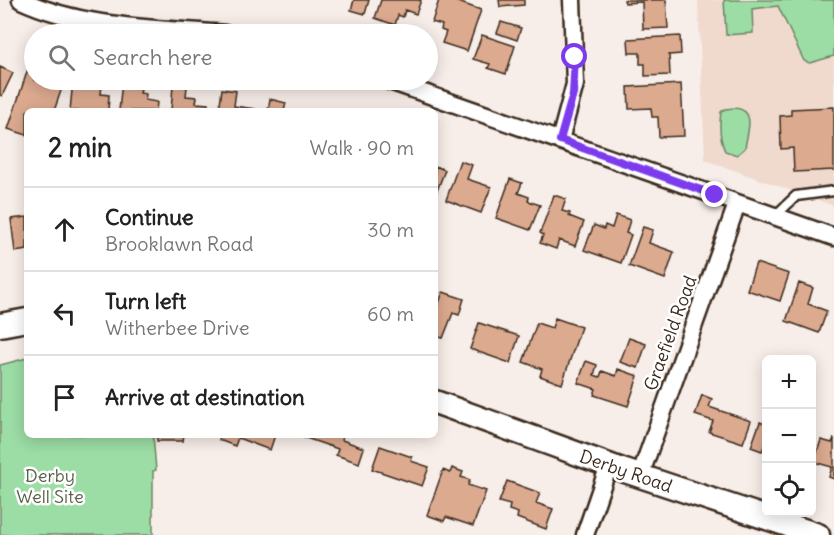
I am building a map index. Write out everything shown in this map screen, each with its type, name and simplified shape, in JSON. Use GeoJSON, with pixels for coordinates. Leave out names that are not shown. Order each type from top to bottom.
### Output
{"type":"FeatureCollection","features":[{"type":"Feature","properties":{"kind":"street"},"geometry":{"type":"LineString","coordinates":[[21,0],[89,21],[120,24]]}},
{"type":"Feature","properties":{"kind":"street"},"geometry":{"type":"LineString","coordinates":[[560,140],[575,84],[573,0]]}},
{"type":"Feature","properties":{"kind":"street"},"geometry":{"type":"LineString","coordinates":[[416,90],[834,237]]}},
{"type":"Feature","properties":{"kind":"street","name":"Graefield Road"},"geometry":{"type":"LineString","coordinates":[[640,476],[737,204]]}},
{"type":"Feature","properties":{"kind":"street"},"geometry":{"type":"LineString","coordinates":[[0,325],[24,321]]}},
{"type":"Feature","properties":{"kind":"street","name":"Derby Road"},"geometry":{"type":"LineString","coordinates":[[438,403],[640,476],[818,535]]}},
{"type":"Feature","properties":{"kind":"street"},"geometry":{"type":"LineString","coordinates":[[585,535],[609,465]]}},
{"type":"Feature","properties":{"kind":"lane"},"geometry":{"type":"LineString","coordinates":[[774,217],[796,196],[834,191]]}},
{"type":"Feature","properties":{"kind":"shaded area"},"geometry":{"type":"Polygon","coordinates":[[[698,0],[834,0],[834,206],[705,160],[698,0]]]}},
{"type":"Feature","properties":{"kind":"green space"},"geometry":{"type":"Polygon","coordinates":[[[724,0],[834,0],[834,56],[810,63],[804,61],[778,6],[752,9],[753,33],[726,35],[724,0]]]}},
{"type":"Feature","properties":{"kind":"green space"},"geometry":{"type":"Polygon","coordinates":[[[735,108],[746,113],[749,123],[745,148],[737,155],[725,151],[720,132],[721,112],[735,108]]]}},
{"type":"Feature","properties":{"kind":"green space","name":"Derby Well Site"},"geometry":{"type":"Polygon","coordinates":[[[24,359],[24,438],[153,438],[156,470],[153,471],[153,535],[0,535],[0,365],[24,359]]]}},
{"type":"Feature","properties":{"kind":"building"},"geometry":{"type":"Polygon","coordinates":[[[354,0],[369,0],[365,14],[351,10],[354,0]]]}},
{"type":"Feature","properties":{"kind":"building"},"geometry":{"type":"Polygon","coordinates":[[[381,0],[421,0],[416,14],[405,10],[403,17],[398,15],[395,24],[375,18],[381,0]]]}},
{"type":"Feature","properties":{"kind":"building"},"geometry":{"type":"Polygon","coordinates":[[[439,0],[452,0],[481,10],[467,51],[442,43],[446,32],[441,30],[442,25],[432,22],[439,0]]]}},
{"type":"Feature","properties":{"kind":"building"},"geometry":{"type":"Polygon","coordinates":[[[499,0],[524,0],[524,5],[500,7],[499,0]]]}},
{"type":"Feature","properties":{"kind":"building"},"geometry":{"type":"Polygon","coordinates":[[[624,0],[666,0],[668,28],[643,29],[642,2],[625,3],[624,0]]]}},
{"type":"Feature","properties":{"kind":"building"},"geometry":{"type":"Polygon","coordinates":[[[501,22],[521,28],[517,40],[497,33],[501,22]]]}},
{"type":"Feature","properties":{"kind":"building"},"geometry":{"type":"Polygon","coordinates":[[[482,35],[515,46],[506,74],[488,68],[490,64],[473,59],[482,35]]]}},
{"type":"Feature","properties":{"kind":"building"},"geometry":{"type":"Polygon","coordinates":[[[680,36],[681,54],[669,55],[670,75],[645,76],[645,64],[640,64],[640,53],[629,53],[628,39],[680,36]]]}},
{"type":"Feature","properties":{"kind":"building"},"geometry":{"type":"Polygon","coordinates":[[[0,67],[13,73],[2,96],[0,95],[0,67]]]}},
{"type":"Feature","properties":{"kind":"building"},"geometry":{"type":"Polygon","coordinates":[[[24,81],[24,90],[61,90],[55,108],[24,108],[24,134],[8,129],[24,81]]]}},
{"type":"Feature","properties":{"kind":"building"},"geometry":{"type":"Polygon","coordinates":[[[681,84],[684,136],[659,137],[658,117],[652,117],[651,108],[629,109],[628,87],[681,84]]]}},
{"type":"Feature","properties":{"kind":"building"},"geometry":{"type":"Polygon","coordinates":[[[72,90],[101,90],[101,94],[109,95],[108,108],[70,108],[72,90]]]}},
{"type":"Feature","properties":{"kind":"building"},"geometry":{"type":"Polygon","coordinates":[[[121,90],[141,90],[140,93],[146,94],[145,100],[157,102],[156,108],[119,108],[121,90]]]}},
{"type":"Feature","properties":{"kind":"building"},"geometry":{"type":"Polygon","coordinates":[[[173,90],[187,90],[186,96],[197,97],[196,103],[208,104],[207,108],[171,108],[173,90]]]}},
{"type":"Feature","properties":{"kind":"building"},"geometry":{"type":"Polygon","coordinates":[[[222,90],[229,90],[236,91],[234,106],[248,108],[219,108],[222,90]]]}},
{"type":"Feature","properties":{"kind":"building"},"geometry":{"type":"Polygon","coordinates":[[[270,99],[286,103],[285,108],[268,108],[270,99]]]}},
{"type":"Feature","properties":{"kind":"building"},"geometry":{"type":"Polygon","coordinates":[[[834,107],[834,170],[794,172],[793,148],[781,149],[780,116],[791,115],[791,109],[834,107]]]}},
{"type":"Feature","properties":{"kind":"building"},"geometry":{"type":"Polygon","coordinates":[[[460,161],[472,165],[467,179],[491,187],[481,213],[446,200],[460,161]]]}},
{"type":"Feature","properties":{"kind":"building"},"geometry":{"type":"Polygon","coordinates":[[[438,167],[445,170],[438,188],[438,167]]]}},
{"type":"Feature","properties":{"kind":"building"},"geometry":{"type":"Polygon","coordinates":[[[510,179],[522,183],[518,193],[529,197],[528,201],[540,205],[530,230],[496,218],[510,179]]]}},
{"type":"Feature","properties":{"kind":"building"},"geometry":{"type":"Polygon","coordinates":[[[554,195],[566,199],[562,211],[584,222],[575,246],[559,240],[556,249],[540,243],[543,235],[540,233],[554,195]]]}},
{"type":"Feature","properties":{"kind":"building"},"geometry":{"type":"Polygon","coordinates":[[[616,215],[630,220],[626,233],[631,235],[621,263],[584,250],[594,225],[604,229],[605,225],[612,228],[616,215]]]}},
{"type":"Feature","properties":{"kind":"building"},"geometry":{"type":"Polygon","coordinates":[[[24,217],[24,250],[15,252],[11,219],[24,217]]]}},
{"type":"Feature","properties":{"kind":"building"},"geometry":{"type":"Polygon","coordinates":[[[643,227],[653,230],[649,243],[674,252],[665,279],[629,266],[643,227]]]}},
{"type":"Feature","properties":{"kind":"building"},"geometry":{"type":"Polygon","coordinates":[[[756,263],[789,274],[780,301],[747,290],[756,263]]]}},
{"type":"Feature","properties":{"kind":"building"},"geometry":{"type":"Polygon","coordinates":[[[799,283],[813,288],[808,304],[827,311],[819,333],[786,321],[799,283]]]}},
{"type":"Feature","properties":{"kind":"building"},"geometry":{"type":"Polygon","coordinates":[[[443,292],[464,299],[459,315],[453,313],[443,338],[438,337],[438,305],[443,292]]]}},
{"type":"Feature","properties":{"kind":"building"},"geometry":{"type":"Polygon","coordinates":[[[555,318],[581,327],[562,384],[540,376],[542,369],[523,362],[537,323],[552,328],[555,318]]]}},
{"type":"Feature","properties":{"kind":"building"},"geometry":{"type":"Polygon","coordinates":[[[479,323],[519,336],[510,363],[470,349],[479,323]]]}},
{"type":"Feature","properties":{"kind":"building"},"geometry":{"type":"Polygon","coordinates":[[[629,338],[646,344],[638,368],[620,362],[629,338]]]}},
{"type":"Feature","properties":{"kind":"building"},"geometry":{"type":"Polygon","coordinates":[[[586,361],[597,365],[594,375],[600,377],[602,371],[616,376],[618,369],[638,376],[628,406],[594,395],[596,389],[578,383],[586,361]]]}},
{"type":"Feature","properties":{"kind":"building"},"geometry":{"type":"Polygon","coordinates":[[[702,395],[712,399],[709,407],[751,421],[743,443],[709,432],[713,421],[695,415],[702,395]]]}},
{"type":"Feature","properties":{"kind":"building"},"geometry":{"type":"Polygon","coordinates":[[[760,422],[762,423],[762,451],[751,447],[760,422]]]}},
{"type":"Feature","properties":{"kind":"building"},"geometry":{"type":"Polygon","coordinates":[[[157,438],[184,438],[183,441],[157,441],[157,438]]]}},
{"type":"Feature","properties":{"kind":"building"},"geometry":{"type":"Polygon","coordinates":[[[219,438],[238,438],[235,446],[219,440],[219,438]]]}},
{"type":"Feature","properties":{"kind":"building"},"geometry":{"type":"Polygon","coordinates":[[[238,438],[274,438],[270,450],[238,438]]]}},
{"type":"Feature","properties":{"kind":"building"},"geometry":{"type":"Polygon","coordinates":[[[306,438],[342,438],[342,440],[364,448],[359,463],[336,455],[338,449],[306,438]]]}},
{"type":"Feature","properties":{"kind":"building"},"geometry":{"type":"Polygon","coordinates":[[[834,438],[834,479],[829,477],[832,467],[816,463],[821,440],[832,443],[834,438]]]}},
{"type":"Feature","properties":{"kind":"building"},"geometry":{"type":"Polygon","coordinates":[[[380,446],[412,457],[411,461],[429,467],[422,486],[372,469],[380,446]]]}},
{"type":"Feature","properties":{"kind":"building"},"geometry":{"type":"Polygon","coordinates":[[[452,468],[463,472],[461,477],[470,480],[468,485],[486,491],[473,526],[446,517],[444,521],[427,515],[443,470],[450,473],[452,468]]]}},
{"type":"Feature","properties":{"kind":"building"},"geometry":{"type":"Polygon","coordinates":[[[507,481],[540,493],[536,503],[553,509],[546,529],[517,518],[518,513],[509,510],[510,505],[499,502],[507,481]]]}},
{"type":"Feature","properties":{"kind":"route"},"geometry":{"type":"LineString","coordinates":[[575,57],[575,84],[560,140],[715,195]]}}]}
